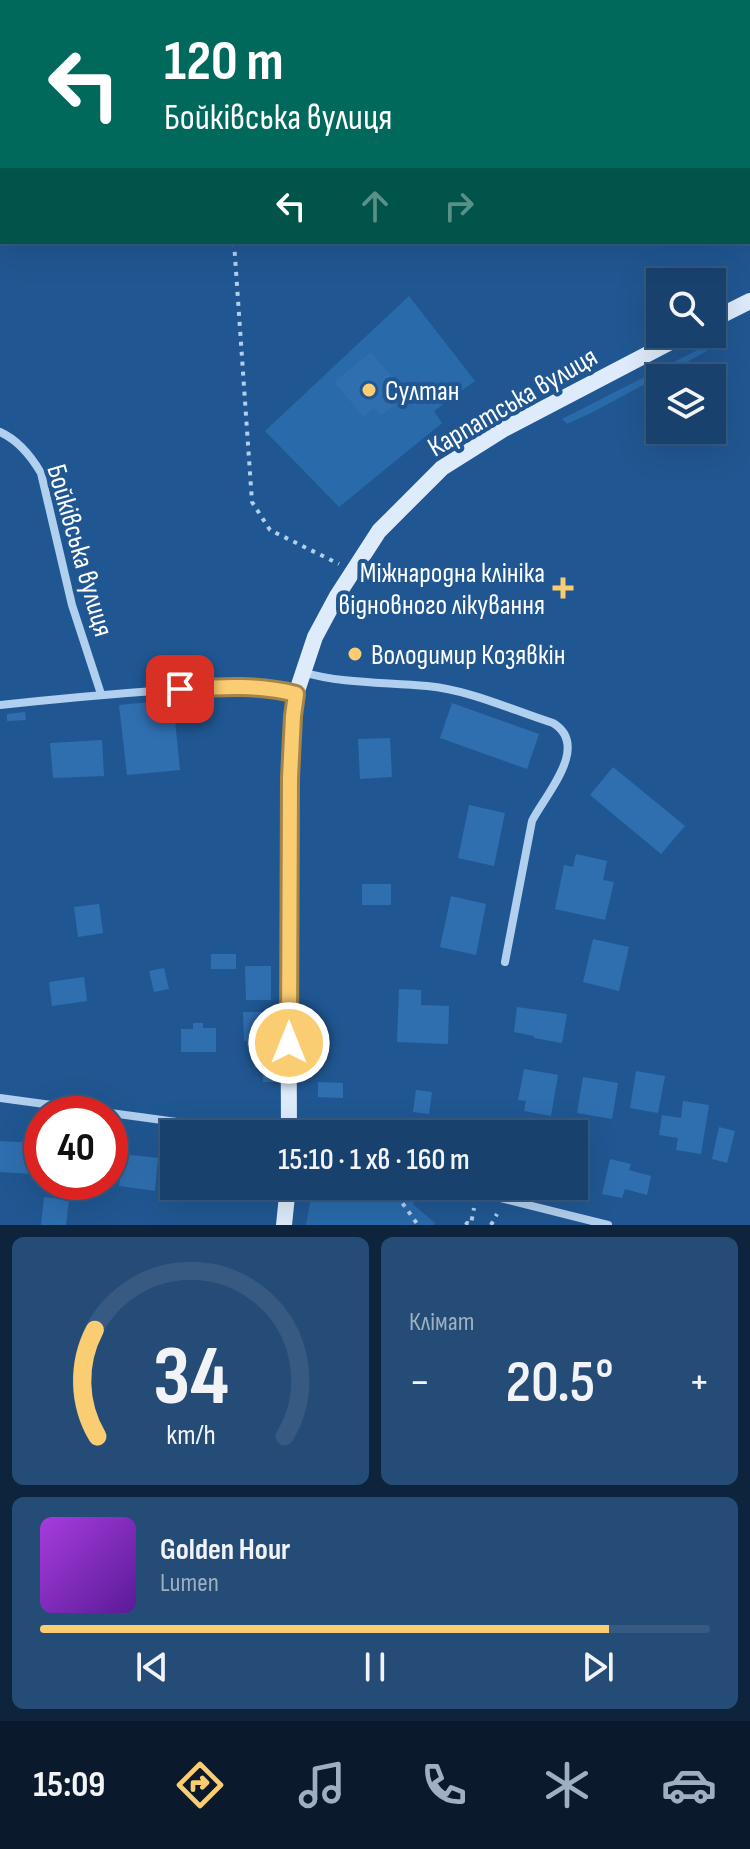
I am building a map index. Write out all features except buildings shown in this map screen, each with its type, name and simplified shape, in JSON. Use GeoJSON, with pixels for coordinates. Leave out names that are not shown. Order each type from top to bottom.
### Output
{"type":"FeatureCollection","features":[{"type":"Feature","properties":{"kind":"street"},"geometry":{"type":"LineString","coordinates":[[726,313],[750,301]]}},
{"type":"Feature","properties":{"kind":"street","name":"Карпатська вулиця"},"geometry":{"type":"LineString","coordinates":[[289,1120],[291,750],[296,694],[315,637],[379,531],[442,468],[504,429],[659,348]]}},
{"type":"Feature","properties":{"kind":"street","name":"Бойківська вулиця"},"geometry":{"type":"LineString","coordinates":[[0,432],[30,455],[41,473],[72,605],[101,694]]}},
{"type":"Feature","properties":{"kind":"street"},"geometry":{"type":"LineString","coordinates":[[302,672],[337,680],[446,689],[562,728],[568,748],[565,761],[551,792],[532,821],[505,962]]}},
{"type":"Feature","properties":{"kind":"street"},"geometry":{"type":"LineString","coordinates":[[0,705],[101,694],[233,686],[272,688],[296,694]]}},
{"type":"Feature","properties":{"kind":"street"},"geometry":{"type":"LineString","coordinates":[[0,1098],[162,1120]]}},
{"type":"Feature","properties":{"kind":"street"},"geometry":{"type":"LineString","coordinates":[[284,1225],[287,1200]]}},
{"type":"Feature","properties":{"kind":"street"},"geometry":{"type":"LineString","coordinates":[[508,1200],[608,1225]]}},
{"type":"Feature","properties":{"kind":"path"},"geometry":{"type":"LineString","coordinates":[[234,244],[252,502],[270,530],[339,564]]}},
{"type":"Feature","properties":{"kind":"path"},"geometry":{"type":"LineString","coordinates":[[400,1200],[418,1225]]}},
{"type":"Feature","properties":{"kind":"path"},"geometry":{"type":"LineString","coordinates":[[466,1225],[471,1224],[474,1208]]}},
{"type":"Feature","properties":{"kind":"path"},"geometry":{"type":"LineString","coordinates":[[491,1225],[497,1214]]}},
{"type":"Feature","properties":{"kind":"shaded area"},"geometry":{"type":"Polygon","coordinates":[[[409,296],[475,381],[434,411],[442,423],[339,507],[265,431],[409,296]]]}},
{"type":"Feature","properties":{"kind":"shaded area"},"geometry":{"type":"Polygon","coordinates":[[[701,348],[713,348],[683,364],[670,364],[701,348]]]}},
{"type":"Feature","properties":{"kind":"shaded area"},"geometry":{"type":"Polygon","coordinates":[[[646,376],[646,384],[589,414],[567,424],[562,419],[646,376]]]}},
{"type":"Feature","properties":{"kind":"shaded area"},"geometry":{"type":"Polygon","coordinates":[[[310,1200],[414,1200],[413,1204],[435,1223],[434,1225],[306,1225],[310,1200]]]}},
{"type":"Feature","properties":{"kind":"place","name":"Султан"},"geometry":{"type":"Point","coordinates":[369,390]}},
{"type":"Feature","properties":{"kind":"place","name":"Міжнародна клініка відновного лікування"},"geometry":{"type":"Point","coordinates":[563,588]}},
{"type":"Feature","properties":{"kind":"place","name":"Володимир Козявкін"},"geometry":{"type":"Point","coordinates":[355,654]}},
{"type":"Feature","properties":{"kind":"route"},"geometry":{"type":"LineString","coordinates":[[180,689],[233,686],[296,694],[290,778],[289,1043]]}}]}
